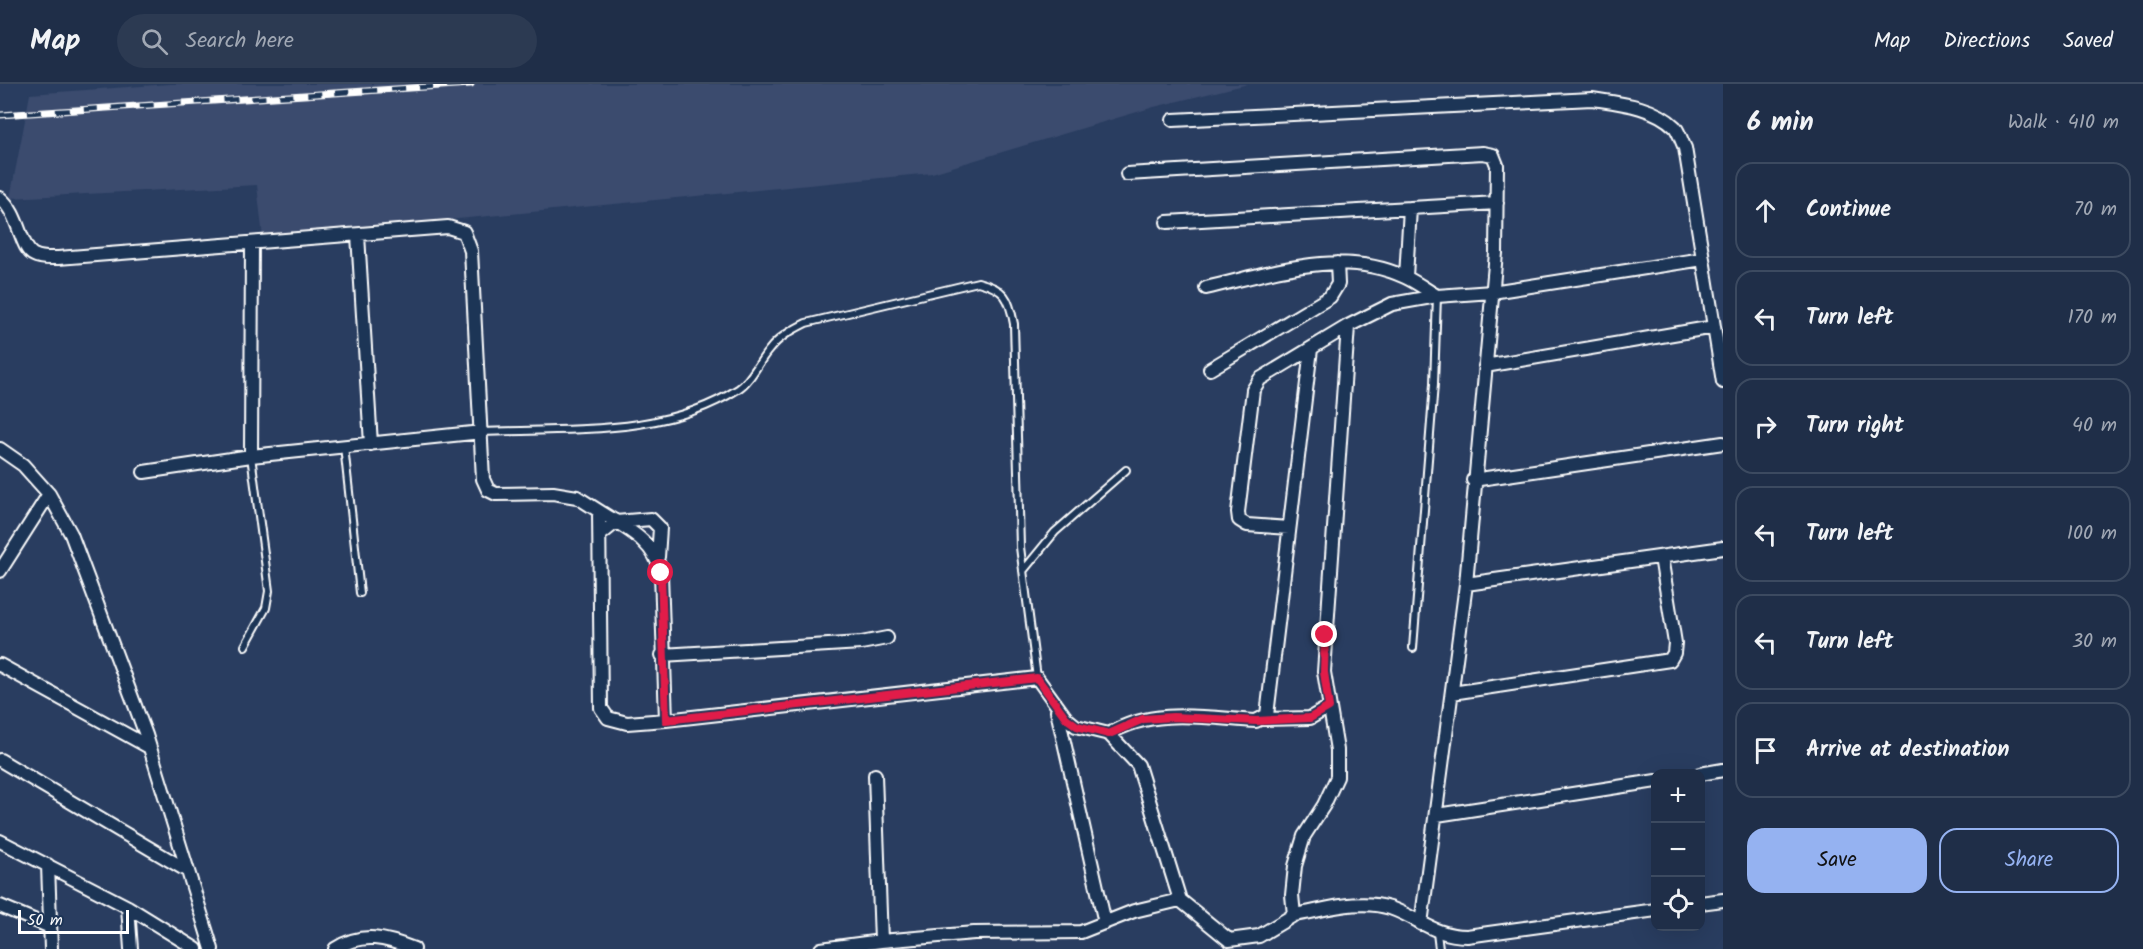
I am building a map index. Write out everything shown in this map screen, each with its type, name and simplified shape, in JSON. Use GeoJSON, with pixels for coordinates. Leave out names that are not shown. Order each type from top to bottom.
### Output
{"type":"FeatureCollection","features":[{"type":"Feature","properties":{"kind":"street"},"geometry":{"type":"LineString","coordinates":[[1173,120],[1592,99],[1621,103],[1655,113],[1676,128],[1685,148],[1723,382]]}},
{"type":"Feature","properties":{"kind":"street"},"geometry":{"type":"LineString","coordinates":[[1128,174],[1483,153],[1493,155],[1497,165],[1492,292],[1473,480],[1466,584],[1422,924]]}},
{"type":"Feature","properties":{"kind":"street"},"geometry":{"type":"LineString","coordinates":[[0,198],[18,220],[26,250],[34,256],[58,258],[252,245],[448,227],[464,232],[471,251],[483,479],[488,490],[496,494],[553,494],[577,497],[647,543],[658,557]]}},
{"type":"Feature","properties":{"kind":"street"},"geometry":{"type":"LineString","coordinates":[[1167,222],[1497,202]]}},
{"type":"Feature","properties":{"kind":"street"},"geometry":{"type":"LineString","coordinates":[[1406,277],[1410,208]]}},
{"type":"Feature","properties":{"kind":"street"},"geometry":{"type":"LineString","coordinates":[[358,235],[371,444]]}},
{"type":"Feature","properties":{"kind":"street"},"geometry":{"type":"LineString","coordinates":[[251,456],[252,245]]}},
{"type":"Feature","properties":{"kind":"street"},"geometry":{"type":"LineString","coordinates":[[1289,528],[1247,525],[1239,520],[1249,412],[1253,390],[1260,379],[1348,326],[1392,304],[1437,296],[1492,292],[1703,259]]}},
{"type":"Feature","properties":{"kind":"street"},"geometry":{"type":"LineString","coordinates":[[1206,288],[1296,267],[1337,263],[1357,264],[1406,277],[1437,296]]}},
{"type":"Feature","properties":{"kind":"street"},"geometry":{"type":"LineString","coordinates":[[1210,369],[1330,297],[1338,284],[1337,263]]}},
{"type":"Feature","properties":{"kind":"street"},"geometry":{"type":"LineString","coordinates":[[1294,915],[1292,895],[1295,866],[1304,836],[1324,805],[1337,777],[1337,750],[1324,672],[1348,326]]}},
{"type":"Feature","properties":{"kind":"street"},"geometry":{"type":"LineString","coordinates":[[1485,366],[1714,327]]}},
{"type":"Feature","properties":{"kind":"street"},"geometry":{"type":"LineString","coordinates":[[1263,719],[1269,710],[1311,349]]}},
{"type":"Feature","properties":{"kind":"street"},"geometry":{"type":"LineString","coordinates":[[144,472],[251,456],[482,432]]}},
{"type":"Feature","properties":{"kind":"street"},"geometry":{"type":"LineString","coordinates":[[1473,480],[1723,443]]}},
{"type":"Feature","properties":{"kind":"street"},"geometry":{"type":"LineString","coordinates":[[0,449],[23,465],[49,494],[71,534],[149,747],[212,949]]}},
{"type":"Feature","properties":{"kind":"street"},"geometry":{"type":"LineString","coordinates":[[0,571],[49,494]]}},
{"type":"Feature","properties":{"kind":"street"},"geometry":{"type":"LineString","coordinates":[[599,511],[601,708],[608,718],[616,722],[666,720],[1037,678],[1057,709],[1077,726],[1109,734],[1138,765],[1180,900],[1226,945],[1259,936],[1294,915],[1354,904],[1390,908],[1437,933],[1467,936],[1651,911]]}},
{"type":"Feature","properties":{"kind":"street"},"geometry":{"type":"LineString","coordinates":[[600,535],[616,522],[651,519],[660,528],[658,557],[661,573],[666,720]]}},
{"type":"Feature","properties":{"kind":"street"},"geometry":{"type":"LineString","coordinates":[[1466,584],[1723,548]]}},
{"type":"Feature","properties":{"kind":"street"},"geometry":{"type":"LineString","coordinates":[[1452,693],[1670,660],[1674,653],[1675,643],[1661,558]]}},
{"type":"Feature","properties":{"kind":"street"},"geometry":{"type":"LineString","coordinates":[[662,655],[861,643],[887,638]]}},
{"type":"Feature","properties":{"kind":"street"},"geometry":{"type":"LineString","coordinates":[[0,665],[149,747]]}},
{"type":"Feature","properties":{"kind":"street"},"geometry":{"type":"LineString","coordinates":[[1109,734],[1143,719],[1173,717],[1310,718],[1329,707]]}},
{"type":"Feature","properties":{"kind":"street"},"geometry":{"type":"LineString","coordinates":[[1057,709],[1105,923]]}},
{"type":"Feature","properties":{"kind":"street"},"geometry":{"type":"LineString","coordinates":[[0,760],[188,871]]}},
{"type":"Feature","properties":{"kind":"street"},"geometry":{"type":"LineString","coordinates":[[1705,773],[1723,770]]}},
{"type":"Feature","properties":{"kind":"street"},"geometry":{"type":"LineString","coordinates":[[876,775],[881,941]]}},
{"type":"Feature","properties":{"kind":"street"},"geometry":{"type":"LineString","coordinates":[[1437,815],[1651,782]]}},
{"type":"Feature","properties":{"kind":"street"},"geometry":{"type":"LineString","coordinates":[[0,841],[128,907],[196,949]]}},
{"type":"Feature","properties":{"kind":"street"},"geometry":{"type":"LineString","coordinates":[[48,865],[48,926],[51,949]]}},
{"type":"Feature","properties":{"kind":"street"},"geometry":{"type":"LineString","coordinates":[[821,949],[974,933],[1081,932],[1134,911],[1180,900]]}},
{"type":"Feature","properties":{"kind":"street"},"geometry":{"type":"LineString","coordinates":[[1705,902],[1723,900]]}},
{"type":"Feature","properties":{"kind":"street"},"geometry":{"type":"LineString","coordinates":[[0,906],[48,926]]}},
{"type":"Feature","properties":{"kind":"street"},"geometry":{"type":"LineString","coordinates":[[128,907],[131,949]]}},
{"type":"Feature","properties":{"kind":"street"},"geometry":{"type":"LineString","coordinates":[[335,949],[363,937],[387,938],[414,949]]}},
{"type":"Feature","properties":{"kind":"lane"},"geometry":{"type":"LineString","coordinates":[[482,432],[609,426],[677,417],[708,406],[741,388],[770,348],[787,332],[806,323],[978,282],[996,286],[1009,302],[1014,324],[1020,547],[1037,678]]}},
{"type":"Feature","properties":{"kind":"lane"},"geometry":{"type":"LineString","coordinates":[[1413,648],[1434,384],[1437,296]]}},
{"type":"Feature","properties":{"kind":"lane"},"geometry":{"type":"LineString","coordinates":[[344,446],[360,593]]}},
{"type":"Feature","properties":{"kind":"lane"},"geometry":{"type":"LineString","coordinates":[[245,646],[266,608],[268,591],[251,456]]}},
{"type":"Feature","properties":{"kind":"lane"},"geometry":{"type":"LineString","coordinates":[[1023,571],[1055,532],[1126,470]]}},
{"type":"Feature","properties":{"kind":"lane"},"geometry":{"type":"LineString","coordinates":[[1437,933],[1439,949]]}},
{"type":"Feature","properties":{"kind":"shaded area"},"geometry":{"type":"Polygon","coordinates":[[[170,84],[1248,84],[1154,107],[932,173],[263,238],[257,185],[10,198],[30,94],[170,84]]]}},
{"type":"Feature","properties":{"kind":"railway"},"geometry":{"type":"LineString","coordinates":[[0,115],[471,84]]}},
{"type":"Feature","properties":{"kind":"route"},"geometry":{"type":"LineString","coordinates":[[661,573],[666,720],[1037,678],[1057,709],[1066,718],[1077,726],[1109,734],[1122,726],[1143,719],[1173,717],[1256,721],[1266,718],[1310,718],[1329,707],[1324,672],[1325,635]]}}]}
